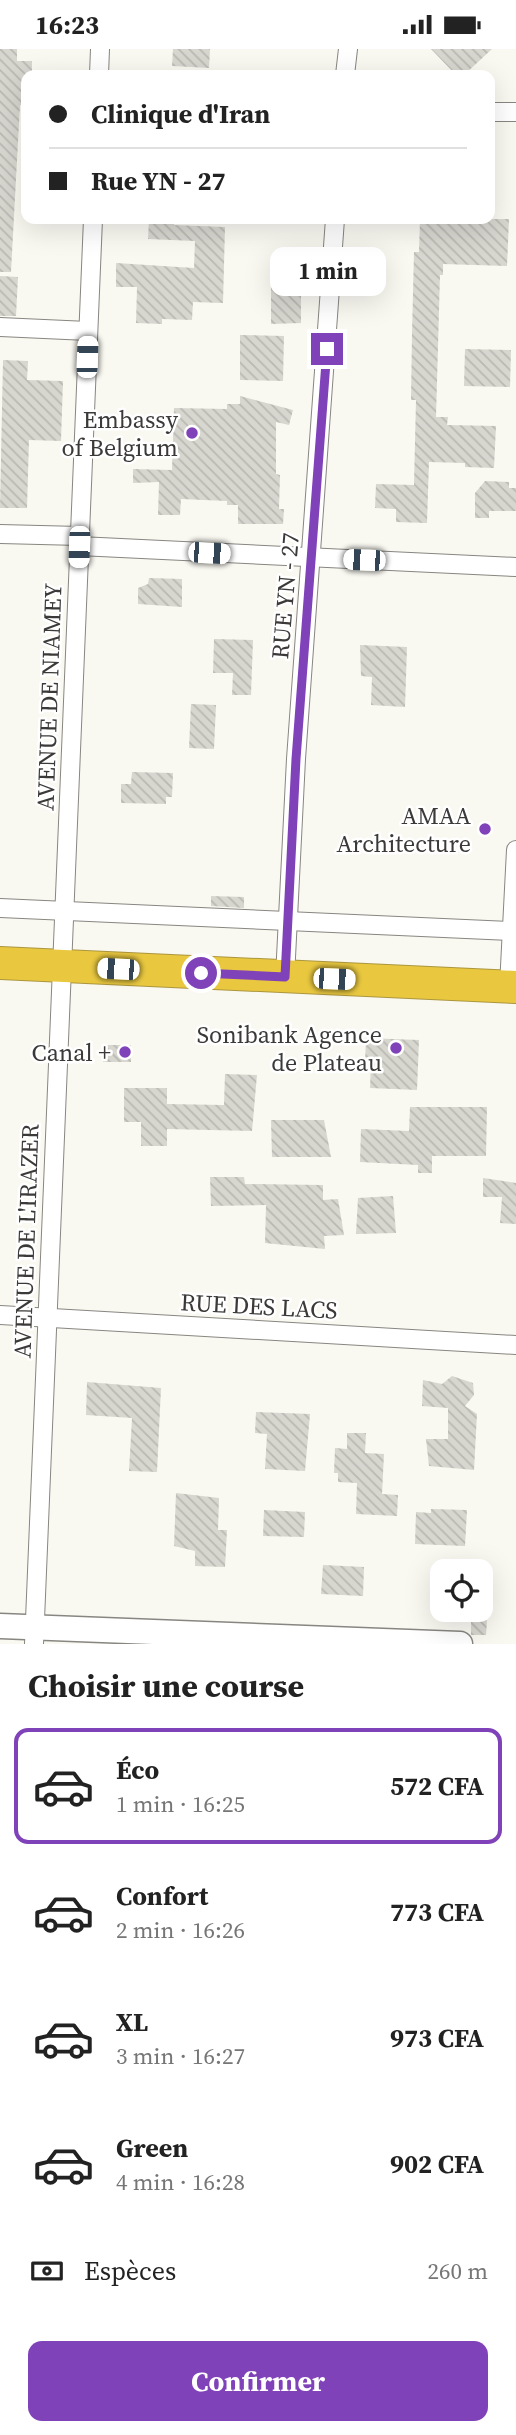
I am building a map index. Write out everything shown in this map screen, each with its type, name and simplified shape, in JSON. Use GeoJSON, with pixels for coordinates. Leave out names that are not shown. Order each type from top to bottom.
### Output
{"type":"FeatureCollection","features":[{"type":"Feature","properties":{"kind":"highway"},"geometry":{"type":"LineString","coordinates":[[0,963],[512,987]]}},
{"type":"Feature","properties":{"kind":"street"},"geometry":{"type":"LineString","coordinates":[[99,70],[100,49]]}},
{"type":"Feature","properties":{"kind":"street"},"geometry":{"type":"LineString","coordinates":[[346,70],[348,49]]}},
{"type":"Feature","properties":{"kind":"street"},"geometry":{"type":"LineString","coordinates":[[495,112],[516,113]]}},
{"type":"Feature","properties":{"kind":"street","name":"AVENUE DE NIAMEY"},"geometry":{"type":"LineString","coordinates":[[62,967],[93,224]]}},
{"type":"Feature","properties":{"kind":"street","name":"RUE YN - 27"},"geometry":{"type":"LineString","coordinates":[[285,977],[296,759],[313,558],[335,224]]}},
{"type":"Feature","properties":{"kind":"street"},"geometry":{"type":"LineString","coordinates":[[0,327],[88,331]]}},
{"type":"Feature","properties":{"kind":"street"},"geometry":{"type":"LineString","coordinates":[[0,534],[313,558],[516,567]]}},
{"type":"Feature","properties":{"kind":"street"},"geometry":{"type":"LineString","coordinates":[[512,987],[516,851]]}},
{"type":"Feature","properties":{"kind":"street"},"geometry":{"type":"LineString","coordinates":[[0,908],[512,930]]}},
{"type":"Feature","properties":{"kind":"street","name":"AVENUE DE L'IRAZER"},"geometry":{"type":"LineString","coordinates":[[35,1636],[62,967]]}},
{"type":"Feature","properties":{"kind":"street","name":"RUE DES LACS"},"geometry":{"type":"LineString","coordinates":[[0,1315],[516,1345]]}},
{"type":"Feature","properties":{"kind":"street"},"geometry":{"type":"LineString","coordinates":[[0,1626],[35,1636],[460,1644]]}},
{"type":"Feature","properties":{"kind":"building"},"geometry":{"type":"Polygon","coordinates":[[[0,49],[17,49],[17,61],[32,61],[32,70],[21,70],[11,272],[0,272],[0,49]]]}},
{"type":"Feature","properties":{"kind":"building"},"geometry":{"type":"Polygon","coordinates":[[[173,49],[210,49],[209,68],[172,66],[173,49]]]}},
{"type":"Feature","properties":{"kind":"building"},"geometry":{"type":"Polygon","coordinates":[[[431,49],[492,49],[469,70],[451,70],[431,49]]]}},
{"type":"Feature","properties":{"kind":"building"},"geometry":{"type":"Polygon","coordinates":[[[495,219],[509,219],[507,266],[443,264],[443,275],[440,275],[436,417],[448,417],[447,425],[496,426],[494,468],[465,467],[465,463],[429,462],[427,523],[396,522],[396,509],[375,508],[376,484],[414,485],[416,400],[411,400],[412,334],[414,252],[419,252],[420,224],[495,224],[495,219]]]}},
{"type":"Feature","properties":{"kind":"building"},"geometry":{"type":"Polygon","coordinates":[[[149,224],[225,227],[223,303],[193,302],[192,320],[162,319],[162,324],[136,323],[137,287],[116,287],[116,263],[194,268],[195,241],[148,239],[149,224]]]}},
{"type":"Feature","properties":{"kind":"building"},"geometry":{"type":"Polygon","coordinates":[[[0,276],[18,277],[16,316],[0,316],[0,276]]]}},
{"type":"Feature","properties":{"kind":"building"},"geometry":{"type":"Polygon","coordinates":[[[271,287],[301,287],[301,323],[271,324],[271,287]]]}},
{"type":"Feature","properties":{"kind":"building"},"geometry":{"type":"Polygon","coordinates":[[[240,335],[284,336],[283,381],[240,380],[240,335]]]}},
{"type":"Feature","properties":{"kind":"building"},"geometry":{"type":"Polygon","coordinates":[[[465,349],[511,350],[510,387],[464,386],[465,349]]]}},
{"type":"Feature","properties":{"kind":"building"},"geometry":{"type":"Polygon","coordinates":[[[3,360],[28,361],[27,380],[63,381],[61,441],[29,440],[27,508],[0,508],[3,360]]]}},
{"type":"Feature","properties":{"kind":"building"},"geometry":{"type":"Polygon","coordinates":[[[240,396],[293,410],[289,425],[276,422],[276,474],[280,475],[279,509],[284,509],[283,524],[238,524],[238,505],[227,505],[227,501],[181,499],[180,515],[158,515],[159,482],[133,483],[133,469],[172,470],[174,408],[227,409],[227,404],[240,404],[240,396]]]}},
{"type":"Feature","properties":{"kind":"building"},"geometry":{"type":"Polygon","coordinates":[[[485,481],[509,482],[509,488],[516,488],[516,511],[489,511],[489,518],[475,518],[475,493],[485,481]]]}},
{"type":"Feature","properties":{"kind":"building"},"geometry":{"type":"Polygon","coordinates":[[[149,578],[182,579],[182,607],[138,604],[138,588],[148,584],[149,578]]]}},
{"type":"Feature","properties":{"kind":"building"},"geometry":{"type":"Polygon","coordinates":[[[214,639],[253,640],[251,695],[232,695],[233,673],[213,673],[214,639]]]}},
{"type":"Feature","properties":{"kind":"building"},"geometry":{"type":"Polygon","coordinates":[[[360,645],[407,647],[405,707],[371,705],[372,677],[361,676],[360,645]]]}},
{"type":"Feature","properties":{"kind":"building"},"geometry":{"type":"Polygon","coordinates":[[[191,704],[216,705],[214,749],[189,748],[191,704]]]}},
{"type":"Feature","properties":{"kind":"building"},"geometry":{"type":"Polygon","coordinates":[[[132,772],[173,773],[172,797],[166,797],[166,804],[121,803],[121,784],[131,784],[132,772]]]}},
{"type":"Feature","properties":{"kind":"building"},"geometry":{"type":"Polygon","coordinates":[[[211,896],[244,897],[244,908],[211,906],[211,896]]]}},
{"type":"Feature","properties":{"kind":"building"},"geometry":{"type":"Polygon","coordinates":[[[366,1038],[419,1040],[417,1090],[370,1088],[371,1063],[365,1063],[366,1038]]]}},
{"type":"Feature","properties":{"kind":"building"},"geometry":{"type":"Polygon","coordinates":[[[103,1045],[131,1045],[131,1062],[103,1062],[103,1045]]]}},
{"type":"Feature","properties":{"kind":"building"},"geometry":{"type":"Polygon","coordinates":[[[225,1074],[257,1075],[252,1131],[167,1129],[167,1146],[141,1146],[141,1122],[124,1122],[124,1088],[167,1088],[167,1104],[224,1105],[225,1074]]]}},
{"type":"Feature","properties":{"kind":"building"},"geometry":{"type":"Polygon","coordinates":[[[410,1107],[487,1107],[486,1156],[432,1156],[432,1173],[418,1173],[418,1165],[360,1162],[361,1129],[409,1131],[410,1107]]]}},
{"type":"Feature","properties":{"kind":"building"},"geometry":{"type":"Polygon","coordinates":[[[271,1120],[324,1120],[331,1157],[272,1157],[271,1120]]]}},
{"type":"Feature","properties":{"kind":"building"},"geometry":{"type":"Polygon","coordinates":[[[210,1177],[244,1177],[245,1184],[323,1185],[323,1200],[338,1199],[344,1235],[324,1236],[325,1249],[265,1243],[266,1205],[211,1206],[210,1177]]]}},
{"type":"Feature","properties":{"kind":"building"},"geometry":{"type":"Polygon","coordinates":[[[483,1178],[516,1183],[516,1224],[500,1223],[502,1197],[483,1197],[483,1178]]]}},
{"type":"Feature","properties":{"kind":"building"},"geometry":{"type":"Polygon","coordinates":[[[393,1196],[396,1233],[356,1234],[358,1198],[393,1196]]]}},
{"type":"Feature","properties":{"kind":"building"},"geometry":{"type":"Polygon","coordinates":[[[452,1376],[473,1383],[474,1395],[465,1406],[477,1414],[474,1470],[429,1466],[426,1439],[448,1439],[448,1408],[422,1406],[423,1380],[442,1384],[452,1376]]]}},
{"type":"Feature","properties":{"kind":"building"},"geometry":{"type":"Polygon","coordinates":[[[87,1382],[161,1388],[157,1472],[129,1471],[132,1418],[86,1415],[87,1382]]]}},
{"type":"Feature","properties":{"kind":"building"},"geometry":{"type":"Polygon","coordinates":[[[256,1412],[310,1414],[305,1471],[265,1469],[267,1434],[255,1433],[256,1412]]]}},
{"type":"Feature","properties":{"kind":"building"},"geometry":{"type":"Polygon","coordinates":[[[347,1433],[366,1433],[365,1453],[384,1454],[382,1494],[398,1495],[397,1516],[356,1514],[357,1483],[338,1482],[338,1473],[334,1473],[335,1448],[347,1449],[347,1433]]]}},
{"type":"Feature","properties":{"kind":"building"},"geometry":{"type":"Polygon","coordinates":[[[176,1493],[219,1498],[218,1530],[227,1530],[225,1567],[195,1566],[195,1551],[174,1546],[176,1493]]]}},
{"type":"Feature","properties":{"kind":"building"},"geometry":{"type":"Polygon","coordinates":[[[431,1509],[467,1510],[465,1546],[415,1544],[416,1512],[431,1513],[431,1509]]]}},
{"type":"Feature","properties":{"kind":"building"},"geometry":{"type":"Polygon","coordinates":[[[264,1510],[305,1512],[304,1537],[263,1536],[264,1510]]]}},
{"type":"Feature","properties":{"kind":"building"},"geometry":{"type":"Polygon","coordinates":[[[323,1565],[364,1567],[363,1596],[321,1594],[323,1565]]]}},
{"type":"Feature","properties":{"kind":"building"},"geometry":{"type":"Polygon","coordinates":[[[471,1622],[487,1622],[486,1635],[471,1635],[471,1622]]]}},
{"type":"Feature","properties":{"kind":"place","name":"Embassy of Belgium"},"geometry":{"type":"Point","coordinates":[192,433]}},
{"type":"Feature","properties":{"kind":"place","name":"AMAA Architecture"},"geometry":{"type":"Point","coordinates":[485,829]}},
{"type":"Feature","properties":{"kind":"place","name":"Sonibank Agence de Plateau"},"geometry":{"type":"Point","coordinates":[396,1048]}},
{"type":"Feature","properties":{"kind":"place","name":"Canal +"},"geometry":{"type":"Point","coordinates":[125,1052]}},
{"type":"Feature","properties":{"kind":"route"},"geometry":{"type":"LineString","coordinates":[[201,973],[285,977],[296,759],[327,349]]}}]}
